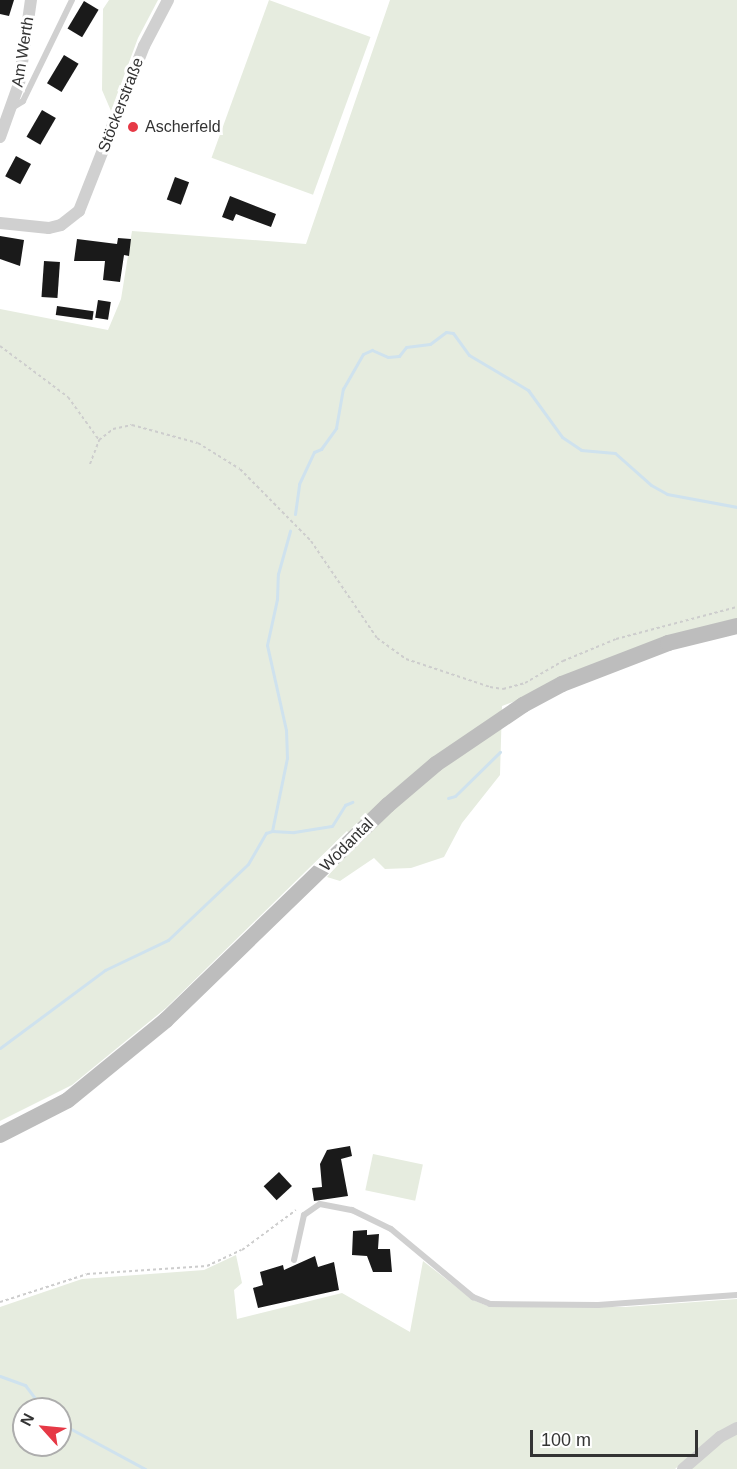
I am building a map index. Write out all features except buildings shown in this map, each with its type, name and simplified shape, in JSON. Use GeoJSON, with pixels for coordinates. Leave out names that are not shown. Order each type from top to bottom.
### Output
{"type":"FeatureCollection","features":[{"type":"Feature","properties":{"kind":"main road","name":"Wodantal"},"geometry":{"type":"LineString","coordinates":[[0,1135],[68,1101],[166,1020],[363,829],[436,764],[522,705],[562,684],[668,643],[737,626]]}},
{"type":"Feature","properties":{"kind":"street","name":"Am Werth"},"geometry":{"type":"LineString","coordinates":[[0,137],[12,108],[27,50],[31,0]]}},
{"type":"Feature","properties":{"kind":"street","name":"Stöckerstraße"},"geometry":{"type":"LineString","coordinates":[[0,223],[49,228],[61,225],[79,211],[144,46],[168,0]]}},
{"type":"Feature","properties":{"kind":"street"},"geometry":{"type":"LineString","coordinates":[[682,1469],[712,1442],[737,1428]]}},
{"type":"Feature","properties":{"kind":"lane"},"geometry":{"type":"LineString","coordinates":[[12,108],[23,101],[72,0]]}},
{"type":"Feature","properties":{"kind":"lane"},"geometry":{"type":"LineString","coordinates":[[294,1260],[304,1215],[310,1208],[334,1205],[374,1219],[473,1297],[490,1304],[598,1305],[737,1295]]}},
{"type":"Feature","properties":{"kind":"path"},"geometry":{"type":"LineString","coordinates":[[0,346],[68,397],[99,440]]}},
{"type":"Feature","properties":{"kind":"path"},"geometry":{"type":"LineString","coordinates":[[90,464],[99,440],[113,429],[132,425],[174,434],[219,455],[240,469],[311,541],[377,638],[406,659],[490,687],[503,689],[525,683],[563,661],[627,636],[737,607]]}},
{"type":"Feature","properties":{"kind":"path"},"geometry":{"type":"LineString","coordinates":[[0,1302],[87,1274],[207,1266],[242,1250],[292,1211],[310,1208]]}},
{"type":"Feature","properties":{"kind":"shaded area"},"geometry":{"type":"Polygon","coordinates":[[[109,0],[158,0],[138,38],[111,111],[102,90],[103,9],[109,0]]]}},
{"type":"Feature","properties":{"kind":"shaded area"},"geometry":{"type":"Polygon","coordinates":[[[269,0],[370,37],[313,195],[212,158],[269,0]]]}},
{"type":"Feature","properties":{"kind":"shaded area"},"geometry":{"type":"Polygon","coordinates":[[[390,0],[737,0],[737,620],[502,706],[500,775],[462,823],[444,857],[411,868],[385,869],[374,858],[340,881],[327,877],[356,843],[347,831],[166,1008],[72,1085],[0,1121],[0,309],[108,330],[121,299],[132,231],[306,244],[390,0]]]}},
{"type":"Feature","properties":{"kind":"shaded area"},"geometry":{"type":"Polygon","coordinates":[[[373,1154],[423,1165],[415,1201],[365,1190],[373,1154]]]}},
{"type":"Feature","properties":{"kind":"shaded area"},"geometry":{"type":"Polygon","coordinates":[[[236,1255],[242,1283],[234,1290],[237,1319],[342,1293],[410,1332],[423,1261],[473,1300],[490,1307],[625,1307],[737,1299],[737,1424],[713,1436],[675,1469],[0,1469],[0,1307],[82,1279],[204,1270],[236,1255]]]}},
{"type":"Feature","properties":{"kind":"shaded area"},"geometry":{"type":"Polygon","coordinates":[[[737,1432],[737,1469],[686,1469],[737,1432]]]}},
{"type":"Feature","properties":{"kind":"waterway"},"geometry":{"type":"LineString","coordinates":[[295,514],[299,484],[314,452],[321,449],[336,428],[343,389],[363,354],[372,350],[388,357],[399,356],[406,347],[430,344],[446,332],[453,333],[469,355],[528,390],[562,437],[581,450],[615,453],[651,485],[667,494],[737,507]]}},
{"type":"Feature","properties":{"kind":"waterway"},"geometry":{"type":"LineString","coordinates":[[0,1048],[105,970],[168,940],[248,864],[266,833],[272,831],[287,758],[286,730],[267,645],[277,599],[278,574],[290,531]]}},
{"type":"Feature","properties":{"kind":"waterway"},"geometry":{"type":"LineString","coordinates":[[448,798],[455,796],[500,752]]}},
{"type":"Feature","properties":{"kind":"waterway"},"geometry":{"type":"LineString","coordinates":[[272,831],[294,832],[332,826],[345,805],[352,802]]}},
{"type":"Feature","properties":{"kind":"waterway"},"geometry":{"type":"LineString","coordinates":[[0,1376],[25,1385],[34,1397]]}},
{"type":"Feature","properties":{"kind":"waterway"},"geometry":{"type":"LineString","coordinates":[[72,1429],[145,1469]]}},
{"type":"Feature","properties":{"kind":"place","name":"Ascherfeld"},"geometry":{"type":"Point","coordinates":[133,127]}}]}
